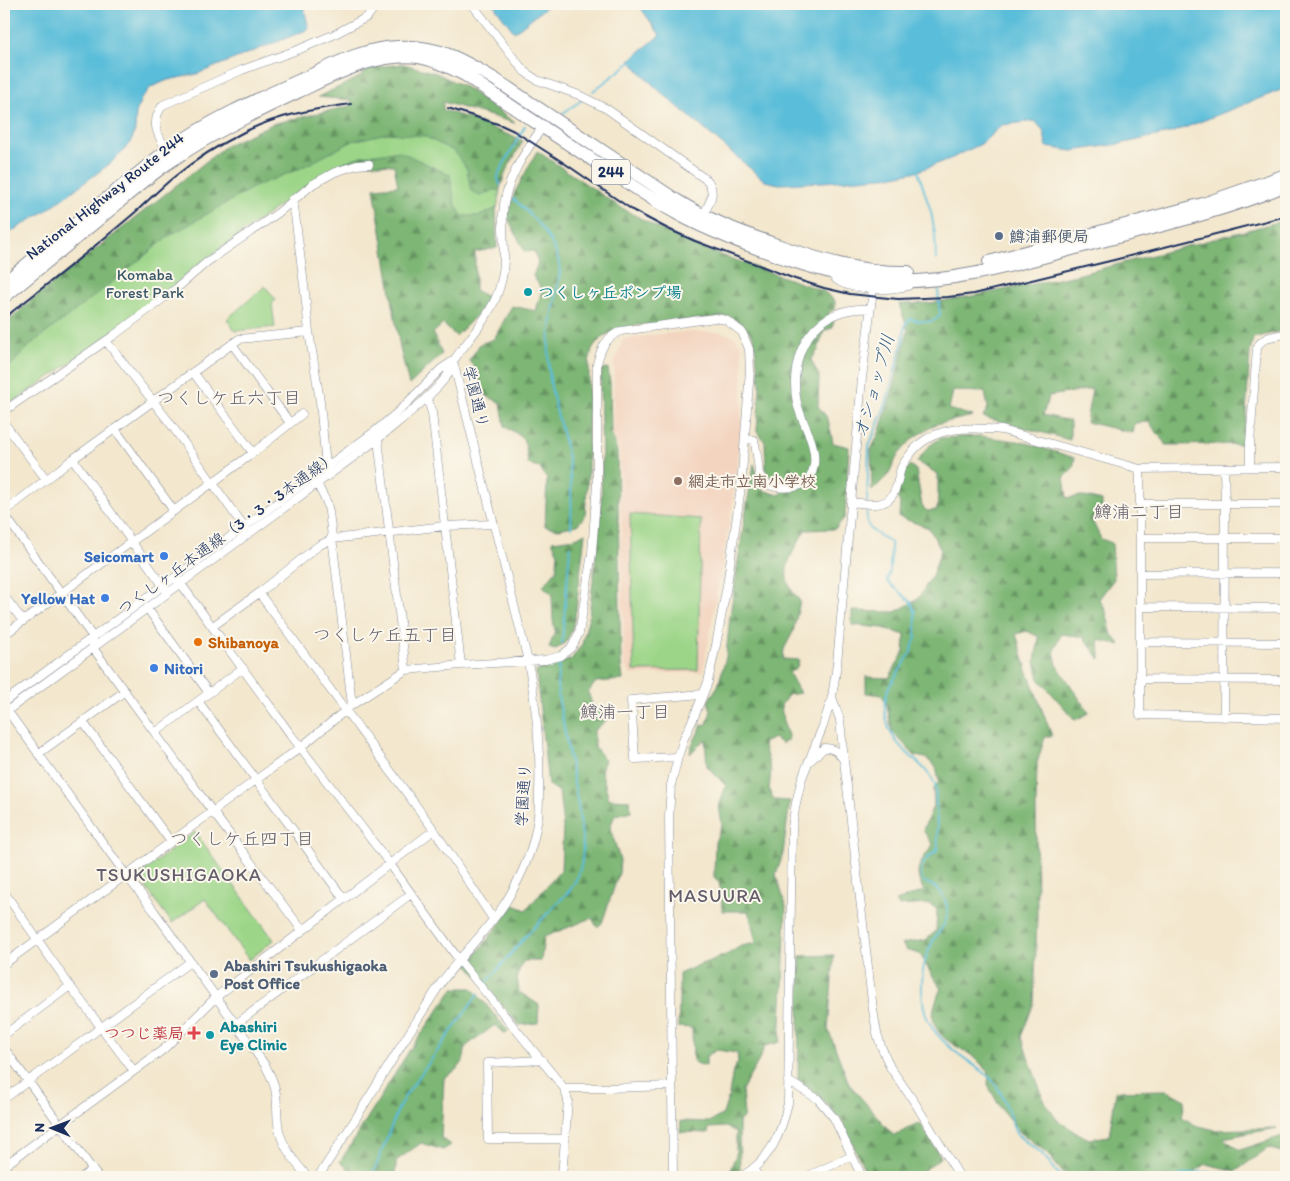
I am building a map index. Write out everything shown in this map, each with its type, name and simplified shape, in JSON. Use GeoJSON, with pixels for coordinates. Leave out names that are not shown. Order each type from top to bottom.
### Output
{"type":"FeatureCollection","features":[{"type":"Feature","properties":{"kind":"highway","name":"National Highway Route 244"},"geometry":{"type":"LineString","coordinates":[[4,297],[170,155],[187,138],[237,109],[349,58],[383,48],[429,49],[454,56],[496,80],[546,122],[690,209],[701,220],[738,231],[832,268],[950,278],[1016,264],[1211,211],[1286,185]]}},
{"type":"Feature","properties":{"kind":"highway","name":"National Highway Route 244"},"geometry":{"type":"LineString","coordinates":[[4,283],[170,155]]}},
{"type":"Feature","properties":{"kind":"highway","name":"National Highway Route 244"},"geometry":{"type":"LineString","coordinates":[[910,276],[972,266],[1202,204],[1286,175]]}},
{"type":"Feature","properties":{"kind":"street"},"geometry":{"type":"LineString","coordinates":[[170,155],[156,128],[155,120],[163,105],[242,70],[333,35],[367,16],[376,4]]}},
{"type":"Feature","properties":{"kind":"street"},"geometry":{"type":"LineString","coordinates":[[472,4],[525,72],[537,80],[579,95],[607,108],[708,181],[713,194],[701,220]]}},
{"type":"Feature","properties":{"kind":"street","name":"つくしヶ丘本通線（3・3・3本通線）"},"geometry":{"type":"LineString","coordinates":[[5,708],[92,637],[163,586],[179,580],[249,534],[331,474],[376,435],[427,396],[446,376],[453,361],[489,313],[497,297],[504,263],[503,214],[506,195],[512,177],[546,122]]}},
{"type":"Feature","properties":{"kind":"street"},"geometry":{"type":"LineString","coordinates":[[4,411],[106,341],[177,288],[207,262],[278,213],[313,184],[335,172],[356,165],[369,164]]}},
{"type":"Feature","properties":{"kind":"street"},"geometry":{"type":"LineString","coordinates":[[293,200],[309,332],[320,401],[326,467],[331,474]]}},
{"type":"Feature","properties":{"kind":"street"},"geometry":{"type":"LineString","coordinates":[[832,268],[833,277],[839,282],[873,290],[900,289],[908,286],[910,276]]}},
{"type":"Feature","properties":{"kind":"street"},"geometry":{"type":"LineString","coordinates":[[741,1177],[762,1162],[769,1153],[781,1130],[788,1103],[792,827],[802,778],[832,697],[837,664],[851,502],[873,290]]}},
{"type":"Feature","properties":{"kind":"street"},"geometry":{"type":"LineString","coordinates":[[745,439],[754,440],[759,474],[769,485],[789,488],[806,482],[812,472],[814,458],[812,444],[800,414],[796,396],[796,367],[801,351],[808,337],[817,326],[832,316],[851,310],[870,309]]}},
{"type":"Feature","properties":{"kind":"street"},"geometry":{"type":"LineString","coordinates":[[4,964],[301,747],[349,708],[406,670],[545,660],[561,656],[572,647],[579,633],[592,553],[596,492],[597,364],[600,349],[612,335],[621,331],[715,318],[726,320],[742,332],[749,349],[750,361],[740,494],[727,586],[708,682],[684,738],[671,785],[669,817],[673,1177]]}},
{"type":"Feature","properties":{"kind":"street"},"geometry":{"type":"LineString","coordinates":[[302,930],[212,812],[93,648],[92,637],[4,513],[73,459],[240,339],[309,332]]}},
{"type":"Feature","properties":{"kind":"street"},"geometry":{"type":"LineString","coordinates":[[1250,467],[1258,348],[1263,339],[1286,334]]}},
{"type":"Feature","properties":{"kind":"street"},"geometry":{"type":"LineString","coordinates":[[106,341],[154,401],[249,534]]}},
{"type":"Feature","properties":{"kind":"street"},"geometry":{"type":"LineString","coordinates":[[232,344],[290,423]]}},
{"type":"Feature","properties":{"kind":"street","name":"つくしヶ丘本通線（3・3・3本通線）"},"geometry":{"type":"LineString","coordinates":[[5,708],[93,648],[168,593],[179,580],[244,527],[313,476],[376,435],[441,369],[453,361]]}},
{"type":"Feature","properties":{"kind":"street","name":"学園通り"},"geometry":{"type":"LineString","coordinates":[[318,1177],[345,1137],[417,1020],[459,960],[477,941],[506,901],[517,882],[532,842],[537,822],[540,749],[528,661],[453,361]]}},
{"type":"Feature","properties":{"kind":"street"},"geometry":{"type":"LineString","coordinates":[[193,372],[253,453]]}},
{"type":"Feature","properties":{"kind":"street"},"geometry":{"type":"LineString","coordinates":[[427,396],[432,413],[461,665]]}},
{"type":"Feature","properties":{"kind":"street"},"geometry":{"type":"LineString","coordinates":[[4,635],[253,453],[302,414]]}},
{"type":"Feature","properties":{"kind":"street"},"geometry":{"type":"LineString","coordinates":[[4,423],[46,480]]}},
{"type":"Feature","properties":{"kind":"street"},"geometry":{"type":"LineString","coordinates":[[851,502],[878,504],[888,500],[894,491],[902,466],[917,446],[928,438],[958,429],[981,428],[1002,430],[1140,468],[1286,467]]}},
{"type":"Feature","properties":{"kind":"street"},"geometry":{"type":"LineString","coordinates":[[115,429],[174,511]]}},
{"type":"Feature","properties":{"kind":"street"},"geometry":{"type":"LineString","coordinates":[[376,435],[390,532],[406,670]]}},
{"type":"Feature","properties":{"kind":"street"},"geometry":{"type":"LineString","coordinates":[[73,459],[168,593]]}},
{"type":"Feature","properties":{"kind":"street"},"geometry":{"type":"LineString","coordinates":[[1140,468],[1140,715],[1286,718]]}},
{"type":"Feature","properties":{"kind":"street"},"geometry":{"type":"LineString","coordinates":[[1224,468],[1226,504],[1224,717]]}},
{"type":"Feature","properties":{"kind":"street"},"geometry":{"type":"LineString","coordinates":[[313,476],[327,503],[349,708]]}},
{"type":"Feature","properties":{"kind":"street"},"geometry":{"type":"LineString","coordinates":[[1140,504],[1286,504]]}},
{"type":"Feature","properties":{"kind":"street"},"geometry":{"type":"LineString","coordinates":[[213,626],[259,593],[318,546],[332,540],[445,526],[494,524]]}},
{"type":"Feature","properties":{"kind":"street"},"geometry":{"type":"LineString","coordinates":[[1140,538],[1286,538]]}},
{"type":"Feature","properties":{"kind":"street"},"geometry":{"type":"LineString","coordinates":[[1140,574],[1286,573]]}},
{"type":"Feature","properties":{"kind":"street"},"geometry":{"type":"LineString","coordinates":[[179,580],[459,960],[564,1088],[568,1100],[562,1177]]}},
{"type":"Feature","properties":{"kind":"street"},"geometry":{"type":"LineString","coordinates":[[259,593],[349,708],[493,919]]}},
{"type":"Feature","properties":{"kind":"street"},"geometry":{"type":"LineString","coordinates":[[4,596],[23,621]]}},
{"type":"Feature","properties":{"kind":"street"},"geometry":{"type":"LineString","coordinates":[[147,608],[209,693]]}},
{"type":"Feature","properties":{"kind":"street"},"geometry":{"type":"LineString","coordinates":[[1140,608],[1286,608]]}},
{"type":"Feature","properties":{"kind":"street"},"geometry":{"type":"LineString","coordinates":[[1140,642],[1286,643]]}},
{"type":"Feature","properties":{"kind":"street"},"geometry":{"type":"LineString","coordinates":[[155,733],[243,668]]}},
{"type":"Feature","properties":{"kind":"street"},"geometry":{"type":"LineString","coordinates":[[1140,679],[1286,680]]}},
{"type":"Feature","properties":{"kind":"street"},"geometry":{"type":"LineString","coordinates":[[38,754],[125,691]]}},
{"type":"Feature","properties":{"kind":"street"},"geometry":{"type":"LineString","coordinates":[[678,758],[635,759],[631,700],[703,694]]}},
{"type":"Feature","properties":{"kind":"street"},"geometry":{"type":"LineString","coordinates":[[832,697],[840,720],[877,1033],[890,1067],[916,1103],[960,1177]]}},
{"type":"Feature","properties":{"kind":"street"},"geometry":{"type":"LineString","coordinates":[[198,701],[344,899]]}},
{"type":"Feature","properties":{"kind":"street"},"geometry":{"type":"LineString","coordinates":[[5,708],[266,1065],[273,1080],[276,1093],[280,1134],[285,1146],[308,1177]]}},
{"type":"Feature","properties":{"kind":"street"},"geometry":{"type":"LineString","coordinates":[[82,722],[170,842]]}},
{"type":"Feature","properties":{"kind":"street"},"geometry":{"type":"LineString","coordinates":[[808,762],[824,748],[832,748],[838,752],[844,761]]}},
{"type":"Feature","properties":{"kind":"street"},"geometry":{"type":"LineString","coordinates":[[4,1166],[164,1049],[216,997],[434,830]]}},
{"type":"Feature","properties":{"kind":"street"},"geometry":{"type":"LineString","coordinates":[[4,892],[70,986],[134,1071]]}},
{"type":"Feature","properties":{"kind":"street"},"geometry":{"type":"LineString","coordinates":[[236,1024],[411,894]]}},
{"type":"Feature","properties":{"kind":"street"},"geometry":{"type":"LineString","coordinates":[[4,1099],[190,962]]}},
{"type":"Feature","properties":{"kind":"street"},"geometry":{"type":"LineString","coordinates":[[4,1035],[70,986]]}},
{"type":"Feature","properties":{"kind":"street"},"geometry":{"type":"LineString","coordinates":[[4,1048],[98,1177]]}},
{"type":"Feature","properties":{"kind":"street"},"geometry":{"type":"LineString","coordinates":[[542,1060],[487,1063],[488,1139],[565,1138]]}},
{"type":"Feature","properties":{"kind":"street"},"geometry":{"type":"LineString","coordinates":[[788,1081],[818,1099],[834,1118],[862,1177]]}},
{"type":"Feature","properties":{"kind":"street"},"geometry":{"type":"LineString","coordinates":[[564,1088],[672,1086]]}},
{"type":"Feature","properties":{"kind":"street"},"geometry":{"type":"LineString","coordinates":[[809,1177],[852,1156]]}},
{"type":"Feature","properties":{"kind":"street"},"geometry":{"type":"LineString","coordinates":[[753,1169],[759,1177]]}},
{"type":"Feature","properties":{"kind":"street"},"geometry":{"type":"LineString","coordinates":[[82,1177],[92,1170]]}},
{"type":"Feature","properties":{"kind":"shaded area","name":"網走市立南小学校"},"geometry":{"type":"Polygon","coordinates":[[[686,332],[720,332],[734,336],[741,345],[743,363],[741,431],[732,509],[703,672],[631,675],[624,664],[620,452],[613,434],[614,364],[623,339],[686,332]]]}},
{"type":"Feature","properties":{"kind":"green space"},"geometry":{"type":"Polygon","coordinates":[[[403,64],[436,73],[467,88],[515,123],[443,102],[443,110],[468,118],[523,141],[506,171],[496,200],[497,248],[475,252],[475,290],[487,297],[480,312],[456,336],[443,324],[433,333],[442,354],[409,385],[400,348],[374,188],[398,186],[394,165],[347,162],[275,203],[4,405],[4,326],[28,303],[227,145],[272,124],[350,106],[351,100],[318,97],[360,77],[368,68],[403,64]]]}},
{"type":"Feature","properties":{"kind":"green space","name":"Komaba Forest Park"},"geometry":{"type":"Polygon","coordinates":[[[387,133],[424,136],[455,152],[467,169],[471,191],[481,196],[494,190],[500,190],[497,208],[479,216],[462,216],[455,203],[450,175],[399,151],[361,156],[344,162],[312,182],[198,265],[158,299],[72,362],[4,408],[4,373],[29,346],[169,236],[256,186],[299,169],[353,141],[387,133]]]}},
{"type":"Feature","properties":{"kind":"green space"},"geometry":{"type":"Polygon","coordinates":[[[537,151],[620,207],[660,229],[695,246],[823,291],[835,301],[835,309],[828,313],[834,321],[832,328],[824,331],[818,350],[811,360],[819,376],[818,406],[828,419],[833,443],[849,447],[845,517],[835,529],[805,530],[794,549],[788,566],[788,582],[800,601],[793,632],[784,649],[783,659],[799,660],[797,667],[789,673],[800,693],[788,695],[781,705],[783,721],[789,739],[782,744],[774,738],[763,743],[771,771],[769,790],[774,800],[790,801],[783,854],[776,875],[786,906],[780,1042],[765,1046],[742,1090],[744,1116],[739,1122],[740,1170],[730,1177],[729,1173],[736,1155],[736,1132],[726,1127],[709,1128],[708,1133],[680,1132],[681,1121],[710,1122],[723,1114],[729,1095],[733,1070],[738,1062],[737,1053],[717,1050],[706,1056],[706,1066],[695,1063],[693,1060],[692,1028],[678,1027],[679,974],[728,954],[741,946],[756,943],[748,911],[723,911],[719,882],[714,877],[715,842],[722,825],[719,806],[726,786],[707,766],[705,739],[690,754],[691,747],[702,725],[707,724],[711,711],[708,701],[718,686],[726,657],[730,616],[754,464],[762,490],[779,495],[786,490],[766,471],[765,442],[757,431],[760,385],[754,338],[743,324],[728,316],[630,326],[603,336],[592,349],[589,362],[588,474],[585,516],[577,525],[559,529],[545,526],[547,479],[539,467],[528,464],[524,441],[505,427],[501,403],[482,394],[479,373],[469,361],[480,344],[494,339],[512,306],[536,311],[542,289],[533,276],[538,263],[534,251],[525,252],[507,216],[515,192],[537,151]]]}},
{"type":"Feature","properties":{"kind":"green space"},"geometry":{"type":"Polygon","coordinates":[[[1286,220],[1286,330],[1253,338],[1250,352],[1244,444],[1166,445],[1149,422],[1135,423],[1133,433],[1086,422],[1092,389],[1049,396],[1043,415],[1070,421],[1070,440],[983,417],[988,408],[985,392],[953,391],[949,409],[973,416],[936,424],[913,438],[898,455],[888,475],[872,491],[871,450],[879,433],[893,389],[908,330],[899,304],[930,303],[973,296],[1077,275],[1286,220]]]}},
{"type":"Feature","properties":{"kind":"green space"},"geometry":{"type":"Polygon","coordinates":[[[265,286],[276,300],[272,304],[275,327],[235,331],[227,319],[265,286]]]}},
{"type":"Feature","properties":{"kind":"green space"},"geometry":{"type":"Polygon","coordinates":[[[608,368],[611,432],[617,452],[621,664],[623,680],[596,682],[588,692],[593,707],[606,709],[610,717],[594,731],[594,746],[605,760],[601,770],[609,799],[630,800],[631,811],[615,815],[610,827],[620,860],[619,873],[602,923],[597,927],[592,918],[544,937],[541,961],[523,961],[517,976],[519,992],[539,1005],[538,1023],[519,1025],[468,965],[514,905],[526,910],[561,870],[563,827],[559,791],[548,785],[536,672],[547,665],[571,660],[582,644],[589,616],[601,511],[600,387],[602,369],[608,368]]]}},
{"type":"Feature","properties":{"kind":"green space"},"geometry":{"type":"Polygon","coordinates":[[[979,436],[1024,442],[1075,458],[1073,468],[1064,477],[1067,498],[1081,496],[1102,501],[1102,515],[1091,518],[1101,539],[1112,543],[1114,579],[1099,599],[1105,608],[1112,635],[1121,645],[1099,640],[1100,659],[1083,637],[1061,634],[1054,651],[1057,665],[1089,713],[1075,720],[1039,679],[1035,661],[1039,637],[1027,631],[1016,634],[1027,670],[1052,736],[1045,737],[1037,763],[1037,916],[1034,1003],[1021,1037],[1044,1100],[1057,1120],[1089,1139],[1109,1136],[1116,1091],[1166,1090],[1185,1100],[1182,1117],[1195,1125],[1215,1130],[1277,1128],[1223,1138],[1240,1150],[1286,1135],[1286,1153],[1268,1148],[1236,1171],[1206,1164],[1187,1177],[1066,1177],[1047,1153],[1020,1132],[1001,1109],[988,1085],[989,1072],[975,1058],[945,1039],[934,1022],[933,1013],[941,988],[920,954],[906,950],[902,944],[926,940],[936,931],[937,909],[929,904],[899,906],[896,901],[924,891],[920,883],[919,866],[933,845],[923,830],[934,804],[933,789],[939,782],[936,767],[926,758],[915,756],[892,731],[887,705],[882,695],[866,693],[866,677],[889,678],[904,652],[905,635],[883,628],[852,625],[852,611],[895,612],[917,600],[932,576],[941,550],[929,528],[899,517],[900,503],[896,495],[902,476],[910,465],[916,470],[922,506],[927,511],[937,510],[938,474],[917,462],[928,447],[940,438],[979,436]]]}},
{"type":"Feature","properties":{"kind":"green space"},"geometry":{"type":"Polygon","coordinates":[[[630,514],[701,519],[698,670],[634,671],[630,514]]]}},
{"type":"Feature","properties":{"kind":"green space"},"geometry":{"type":"Polygon","coordinates":[[[585,533],[572,630],[566,642],[555,650],[549,648],[555,631],[552,594],[543,586],[556,571],[558,553],[552,541],[576,538],[585,533]]]}},
{"type":"Feature","properties":{"kind":"green space"},"geometry":{"type":"Polygon","coordinates":[[[195,832],[274,940],[249,960],[205,899],[172,923],[139,878],[140,874],[195,832]]]}},
{"type":"Feature","properties":{"kind":"green space"},"geometry":{"type":"Polygon","coordinates":[[[834,955],[828,1029],[849,1084],[894,1136],[920,1123],[941,1157],[917,1177],[868,1177],[842,1121],[821,1098],[798,1082],[800,956],[834,955]]]}},
{"type":"Feature","properties":{"kind":"green space"},"geometry":{"type":"Polygon","coordinates":[[[454,988],[472,988],[508,1031],[505,1034],[495,1025],[465,1047],[464,1059],[460,1066],[444,1078],[441,1138],[451,1145],[443,1150],[421,1143],[396,1161],[396,1170],[393,1177],[358,1177],[340,1162],[409,1051],[454,988]]]}},
{"type":"Feature","properties":{"kind":"water"},"geometry":{"type":"Polygon","coordinates":[[[4,4],[303,4],[309,29],[197,74],[168,80],[151,87],[141,99],[136,113],[135,130],[131,143],[111,163],[47,210],[4,236],[4,4]]]}},
{"type":"Feature","properties":{"kind":"water"},"geometry":{"type":"Polygon","coordinates":[[[493,4],[550,4],[514,32],[493,4]]]}},
{"type":"Feature","properties":{"kind":"water"},"geometry":{"type":"Polygon","coordinates":[[[638,4],[1286,4],[1286,88],[1174,132],[1120,144],[1072,151],[1047,147],[1043,130],[1035,121],[1002,125],[981,144],[950,159],[918,171],[894,176],[779,184],[765,181],[655,87],[631,62],[630,60],[660,35],[638,4]]]}},
{"type":"Feature","properties":{"kind":"waterway"},"geometry":{"type":"LineString","coordinates":[[593,91],[631,62]]}},
{"type":"Feature","properties":{"kind":"waterway"},"geometry":{"type":"LineString","coordinates":[[563,113],[582,100]]}},
{"type":"Feature","properties":{"kind":"waterway"},"geometry":{"type":"LineString","coordinates":[[500,185],[499,173],[525,126]]}},
{"type":"Feature","properties":{"kind":"waterway","name":"オショップ川"},"geometry":{"type":"LineString","coordinates":[[918,171],[931,212],[935,234],[936,260]]}},
{"type":"Feature","properties":{"kind":"waterway"},"geometry":{"type":"LineString","coordinates":[[514,199],[530,214],[551,241],[559,262],[560,273],[551,326],[549,367],[553,397],[569,468],[571,528]]}},
{"type":"Feature","properties":{"kind":"waterway","name":"オショップ川"},"geometry":{"type":"LineString","coordinates":[[867,502],[869,446],[886,404],[903,341],[905,325],[910,319],[933,321],[940,316],[938,288]]}},
{"type":"Feature","properties":{"kind":"waterway","name":"オショップ川"},"geometry":{"type":"LineString","coordinates":[[867,507],[867,522],[871,530],[891,543],[890,571],[887,581],[911,602],[915,611],[916,637],[910,654],[886,695],[886,719],[896,741],[924,769],[935,784],[938,848],[924,861],[921,876],[923,881],[942,894],[946,902],[947,911],[945,923],[932,943],[924,964],[922,986],[925,1011],[929,1022],[943,1040],[991,1079],[1004,1099],[1016,1133],[1042,1154],[1061,1177]]}},
{"type":"Feature","properties":{"kind":"waterway"},"geometry":{"type":"LineString","coordinates":[[562,643],[570,547]]}},
{"type":"Feature","properties":{"kind":"waterway"},"geometry":{"type":"LineString","coordinates":[[488,981],[525,937],[570,890],[578,876],[582,862],[583,847],[579,810],[558,695],[559,665]]}},
{"type":"Feature","properties":{"kind":"waterway"},"geometry":{"type":"LineString","coordinates":[[372,1177],[398,1109],[405,1096],[479,993]]}},
{"type":"Feature","properties":{"kind":"waterway","name":"オショップ川"},"geometry":{"type":"LineString","coordinates":[[1175,1177],[1207,1172],[1224,1173],[1239,1177]]}},
{"type":"Feature","properties":{"kind":"railway"},"geometry":{"type":"LineString","coordinates":[[4,319],[73,264],[190,164],[217,147],[244,132],[270,121],[310,111],[351,104]]}},
{"type":"Feature","properties":{"kind":"railway"},"geometry":{"type":"LineString","coordinates":[[448,108],[514,131],[634,211],[668,229],[795,279],[850,294],[898,299],[974,294],[1286,216]]}},
{"type":"Feature","properties":{"kind":"place","name":"鱒浦郵便局"},"geometry":{"type":"Point","coordinates":[999,236]}},
{"type":"Feature","properties":{"kind":"place","name":"つくしヶ丘ポンプ場"},"geometry":{"type":"Point","coordinates":[528,292]}},
{"type":"Feature","properties":{"kind":"place","name":"網走市立南小学校"},"geometry":{"type":"Point","coordinates":[678,481]}},
{"type":"Feature","properties":{"kind":"place","name":"Seicomart"},"geometry":{"type":"Point","coordinates":[164,556]}},
{"type":"Feature","properties":{"kind":"place","name":"Yellow Hat"},"geometry":{"type":"Point","coordinates":[105,598]}},
{"type":"Feature","properties":{"kind":"place","name":"Shibanoya"},"geometry":{"type":"Point","coordinates":[198,642]}},
{"type":"Feature","properties":{"kind":"place","name":"Nitori"},"geometry":{"type":"Point","coordinates":[154,668]}},
{"type":"Feature","properties":{"kind":"place","name":"Abashiri Tsukushigaoka Post Office"},"geometry":{"type":"Point","coordinates":[214,974]}},
{"type":"Feature","properties":{"kind":"place","name":"つつじ薬局"},"geometry":{"type":"Point","coordinates":[194,1033]}},
{"type":"Feature","properties":{"kind":"place","name":"Abashiri Eye Clinic"},"geometry":{"type":"Point","coordinates":[210,1035]}},
{"type":"Feature","properties":{"kind":"district","name":"つくしケ丘六丁目"},"geometry":{"type":"Point","coordinates":[229,398]}},
{"type":"Feature","properties":{"kind":"district","name":"鱒浦二丁目"},"geometry":{"type":"Point","coordinates":[1139,512]}},
{"type":"Feature","properties":{"kind":"district","name":"つくしケ丘五丁目"},"geometry":{"type":"Point","coordinates":[385,635]}},
{"type":"Feature","properties":{"kind":"district","name":"鱒浦一丁目"},"geometry":{"type":"Point","coordinates":[625,712]}},
{"type":"Feature","properties":{"kind":"district","name":"つくしケ丘四丁目"},"geometry":{"type":"Point","coordinates":[242,839]}},
{"type":"Feature","properties":{"kind":"district","name":"TSUKUSHIGAOKA"},"geometry":{"type":"Point","coordinates":[179,874]}},
{"type":"Feature","properties":{"kind":"district","name":"MASUURA"},"geometry":{"type":"Point","coordinates":[715,895]}}]}
